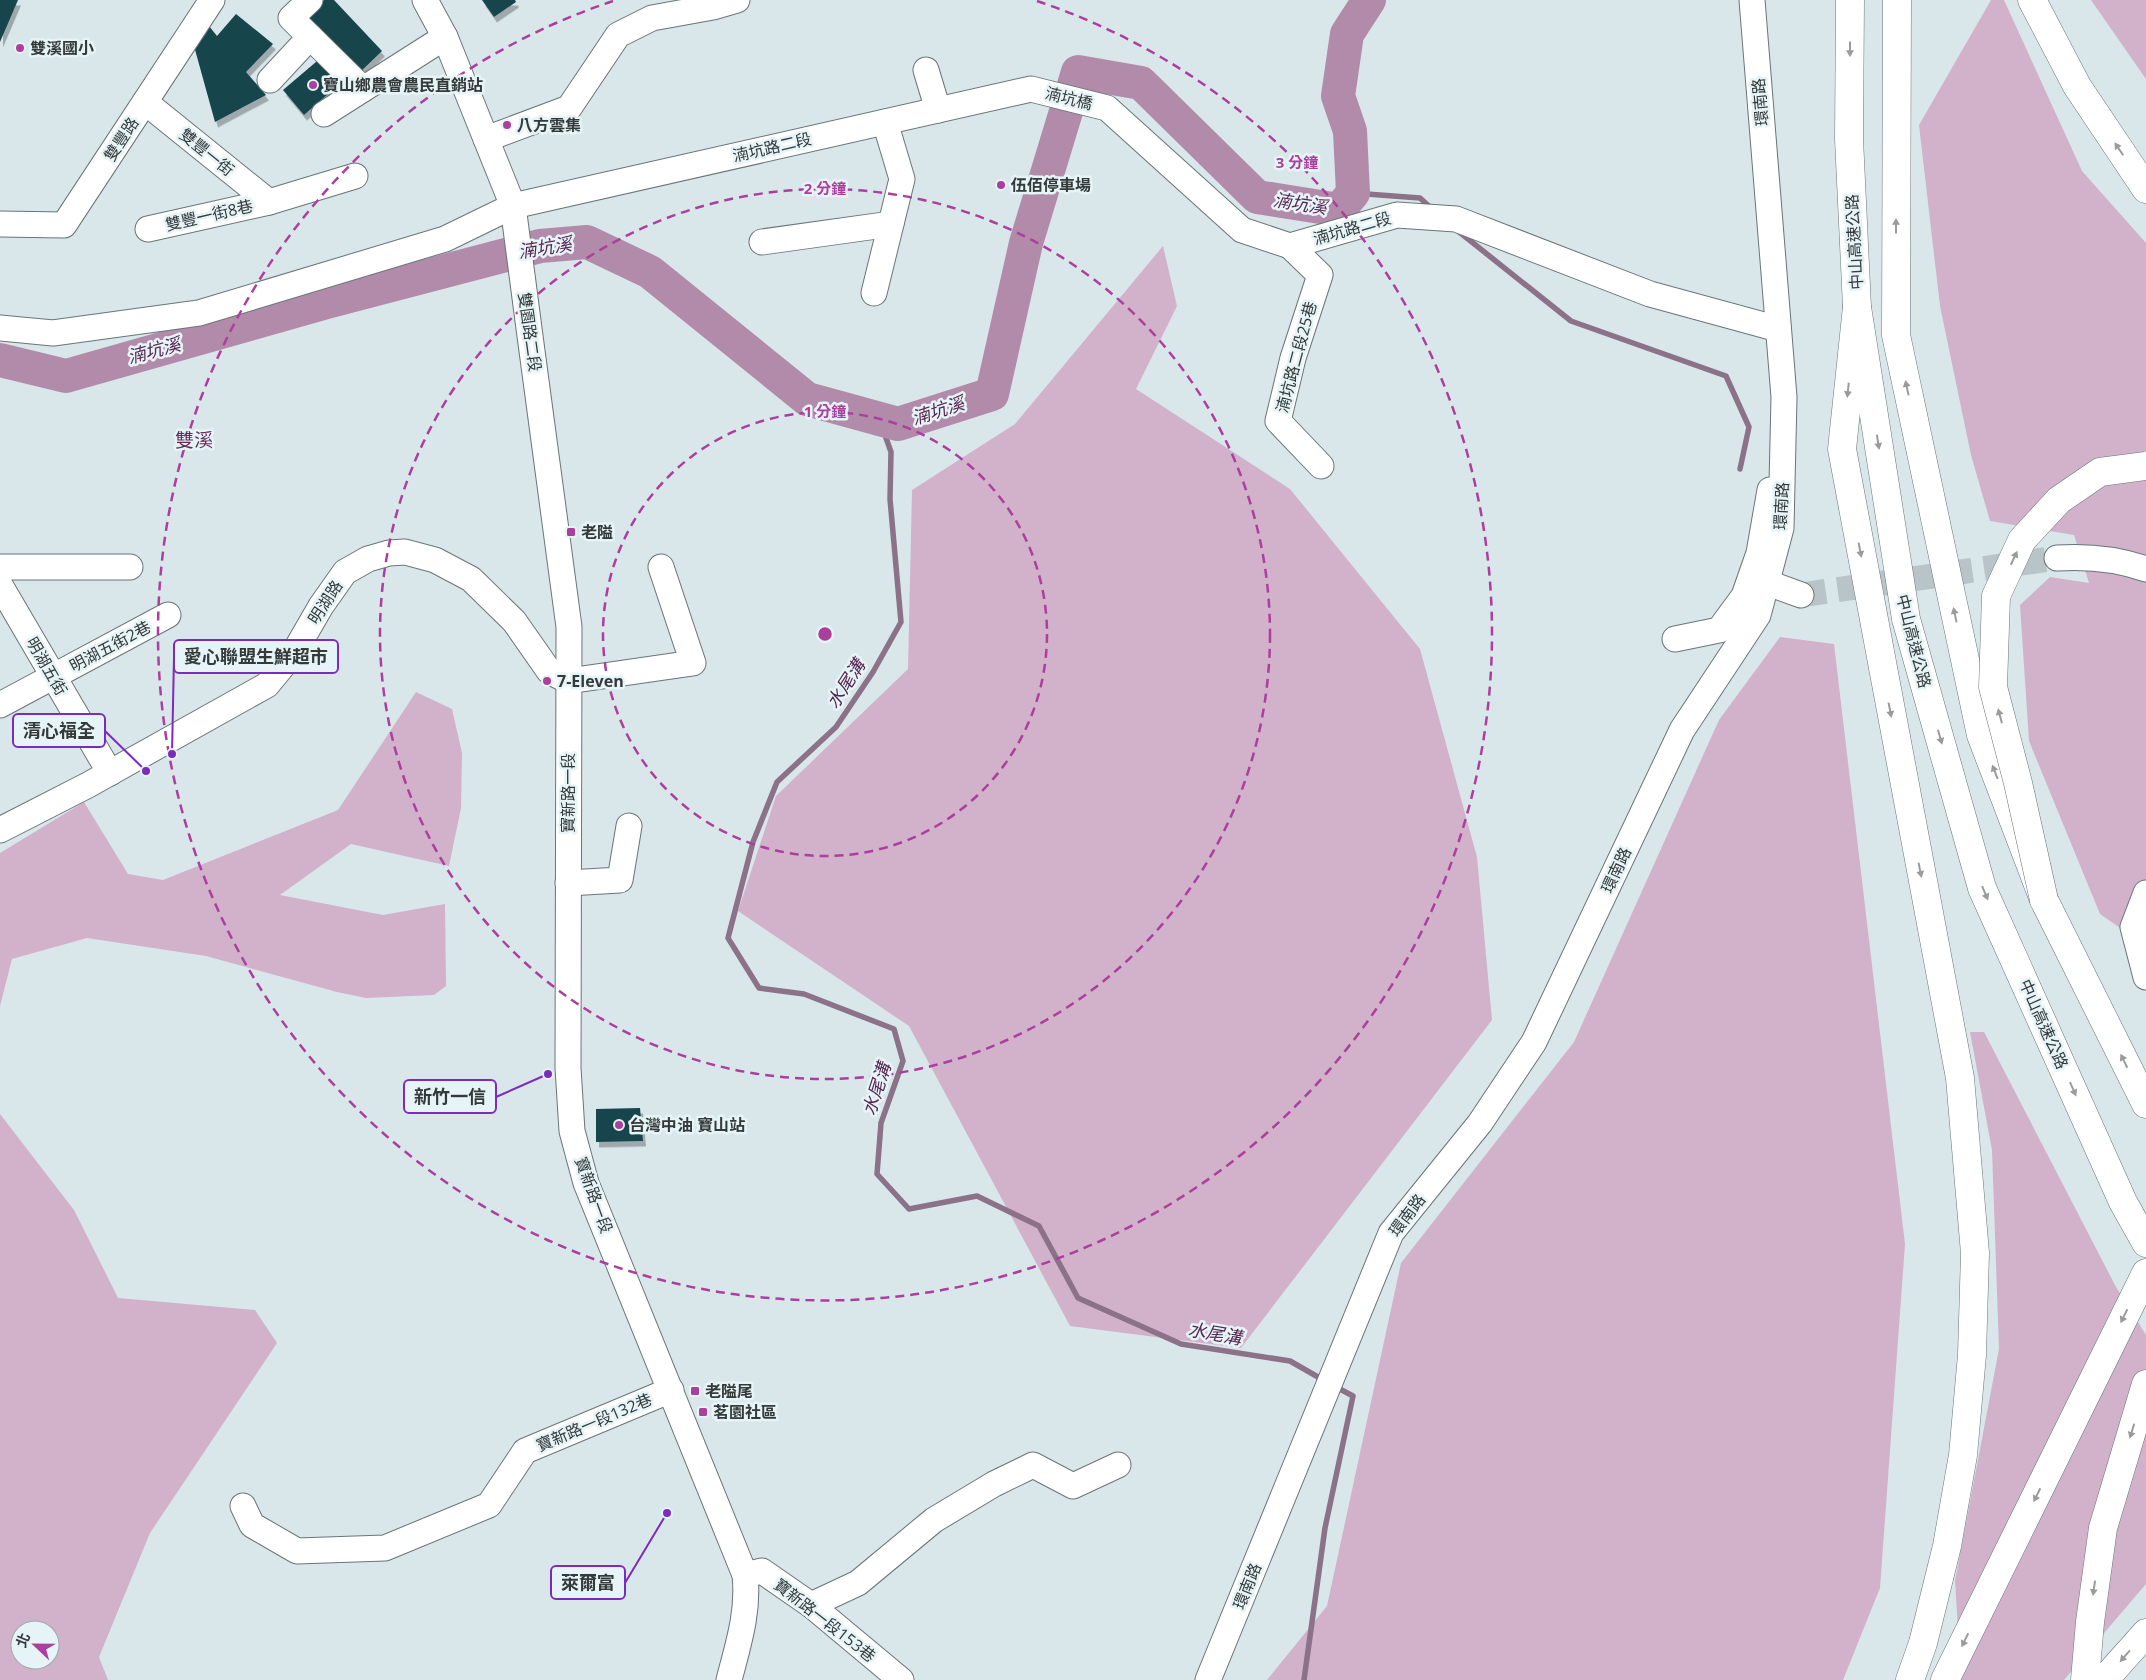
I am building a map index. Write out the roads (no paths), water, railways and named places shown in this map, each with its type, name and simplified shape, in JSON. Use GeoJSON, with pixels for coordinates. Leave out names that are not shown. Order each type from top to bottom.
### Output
{"type":"FeatureCollection","features":[{"type":"Feature","properties":{"kind":"highway","name":"中山高速公路"},"geometry":{"type":"LineString","coordinates":[[1850,0],[1849,138],[1857,307],[1906,619],[1982,888],[2123,1202],[2146,1243]]}},
{"type":"Feature","properties":{"kind":"highway"},"geometry":{"type":"LineString","coordinates":[[1896,0],[1896,335],[1981,735],[2044,900],[2146,1104]]}},
{"type":"Feature","properties":{"kind":"highway"},"geometry":{"type":"LineString","coordinates":[[2033,2],[2076,86],[2146,189]]}},
{"type":"Feature","properties":{"kind":"highway"},"geometry":{"type":"LineString","coordinates":[[1857,307],[1842,449],[1960,1078],[1975,1253],[1972,1355],[1963,1455],[1947,1546],[1923,1643],[1910,1680]]}},
{"type":"Feature","properties":{"kind":"highway"},"geometry":{"type":"LineString","coordinates":[[2044,900],[2018,783],[1993,687],[1996,596],[2022,540],[2059,500],[2100,472],[2146,466]]}},
{"type":"Feature","properties":{"kind":"highway"},"geometry":{"type":"LineString","coordinates":[[1945,1680],[2146,1273]]}},
{"type":"Feature","properties":{"kind":"highway"},"geometry":{"type":"LineString","coordinates":[[2085,1680],[2102,1528],[2146,1384]]}},
{"type":"Feature","properties":{"kind":"highway"},"geometry":{"type":"LineString","coordinates":[[2104,1680],[2146,1633]]}},
{"type":"Feature","properties":{"kind":"street","name":"雙豐路"},"geometry":{"type":"LineString","coordinates":[[0,224],[64,225],[212,0]]}},
{"type":"Feature","properties":{"kind":"street"},"geometry":{"type":"LineString","coordinates":[[310,0],[291,18],[363,89]]}},
{"type":"Feature","properties":{"kind":"street","name":"雙園路二段"},"geometry":{"type":"LineString","coordinates":[[425,0],[445,37],[513,206],[569,627],[568,682]]}},
{"type":"Feature","properties":{"kind":"street"},"geometry":{"type":"LineString","coordinates":[[486,139],[569,108],[618,35],[652,18],[713,7],[737,0]]}},
{"type":"Feature","properties":{"kind":"street","name":"環南路"},"geometry":{"type":"LineString","coordinates":[[1208,1680],[1391,1233],[1480,1123],[1534,1042],[1682,730],[1758,615],[1781,528],[1784,397],[1752,6]]}},
{"type":"Feature","properties":{"kind":"street"},"geometry":{"type":"LineString","coordinates":[[270,80],[310,37]]}},
{"type":"Feature","properties":{"kind":"street"},"geometry":{"type":"LineString","coordinates":[[324,114],[445,37]]}},
{"type":"Feature","properties":{"kind":"street"},"geometry":{"type":"LineString","coordinates":[[926,70],[938,110]]}},
{"type":"Feature","properties":{"kind":"street","name":"湳坑路二段"},"geometry":{"type":"LineString","coordinates":[[0,328],[54,333],[200,313],[445,239],[513,206],[1032,89]]}},
{"type":"Feature","properties":{"kind":"street","name":"湳坑橋"},"geometry":{"type":"LineString","coordinates":[[1032,89],[1108,108],[1242,230],[1290,246]]}},
{"type":"Feature","properties":{"kind":"street","name":"雙豐一街"},"geometry":{"type":"LineString","coordinates":[[145,102],[269,202]]}},
{"type":"Feature","properties":{"kind":"street"},"geometry":{"type":"LineString","coordinates":[[874,293],[902,179],[885,122]]}},
{"type":"Feature","properties":{"kind":"street","name":"雙豐一街8巷"},"geometry":{"type":"LineString","coordinates":[[148,229],[269,202],[355,176]]}},
{"type":"Feature","properties":{"kind":"street","name":"湳坑路二段"},"geometry":{"type":"LineString","coordinates":[[1290,246],[1397,215],[1456,219],[1650,294],[1778,329]]}},
{"type":"Feature","properties":{"kind":"street"},"geometry":{"type":"LineString","coordinates":[[762,242],[891,224]]}},
{"type":"Feature","properties":{"kind":"street","name":"湳坑路二段25巷"},"geometry":{"type":"LineString","coordinates":[[1290,246],[1320,275],[1293,358],[1278,421],[1321,466]]}},
{"type":"Feature","properties":{"kind":"street"},"geometry":{"type":"LineString","coordinates":[[1676,639],[1718,630],[1744,596],[1759,553],[1768,493],[1783,458]]}},
{"type":"Feature","properties":{"kind":"street","name":"明湖路"},"geometry":{"type":"LineString","coordinates":[[0,830],[110,773],[267,685],[295,651],[321,606],[345,572],[368,559],[389,553],[405,552],[435,560],[471,579],[514,621],[549,671],[568,682]]}},
{"type":"Feature","properties":{"kind":"street"},"geometry":{"type":"LineString","coordinates":[[2057,558],[2078,557],[2129,563],[2146,569]]}},
{"type":"Feature","properties":{"kind":"street"},"geometry":{"type":"LineString","coordinates":[[0,567],[130,568]]}},
{"type":"Feature","properties":{"kind":"street"},"geometry":{"type":"LineString","coordinates":[[568,682],[693,663],[661,567]]}},
{"type":"Feature","properties":{"kind":"street"},"geometry":{"type":"LineString","coordinates":[[1768,583],[1801,595]]}},
{"type":"Feature","properties":{"kind":"street","name":"明湖五街"},"geometry":{"type":"LineString","coordinates":[[1,591],[54,676],[110,773]]}},
{"type":"Feature","properties":{"kind":"street","name":"明湖五街2巷"},"geometry":{"type":"LineString","coordinates":[[0,705],[168,615]]}},
{"type":"Feature","properties":{"kind":"street","name":"寶新路一段"},"geometry":{"type":"LineString","coordinates":[[568,682],[568,1068],[572,1131],[586,1184],[745,1575],[747,1595],[745,1619],[729,1680]]}},
{"type":"Feature","properties":{"kind":"street"},"geometry":{"type":"LineString","coordinates":[[568,883],[620,880],[629,826]]}},
{"type":"Feature","properties":{"kind":"street"},"geometry":{"type":"LineString","coordinates":[[2146,893],[2133,927],[2146,977]]}},
{"type":"Feature","properties":{"kind":"street","name":"寶新路一段132巷"},"geometry":{"type":"LineString","coordinates":[[243,1506],[252,1525],[296,1551],[385,1548],[489,1505],[525,1451],[671,1390]]}},
{"type":"Feature","properties":{"kind":"street"},"geometry":{"type":"LineString","coordinates":[[811,1605],[858,1583],[934,1520],[994,1484],[1033,1465],[1073,1486],[1118,1465]]}},
{"type":"Feature","properties":{"kind":"street","name":"寶新路一段153巷"},"geometry":{"type":"LineString","coordinates":[[745,1575],[762,1571],[811,1605],[901,1680]]}},
{"type":"Feature","properties":{"kind":"waterway","name":"湳坑溪"},"geometry":{"type":"LineString","coordinates":[[0,360],[66,376],[327,302],[540,246],[587,242],[650,272],[807,399],[898,424],[992,394],[1026,243],[1078,72],[1141,83],[1257,197],[1339,210],[1353,193],[1350,131],[1338,96],[1347,34],[1369,0]]}},
{"type":"Feature","properties":{"kind":"waterway"},"geometry":{"type":"LineString","coordinates":[[1353,193],[1420,198],[1432,209]]}},
{"type":"Feature","properties":{"kind":"waterway"},"geometry":{"type":"LineString","coordinates":[[1458,231],[1571,321],[1726,376],[1749,427],[1740,469]]}},
{"type":"Feature","properties":{"kind":"waterway","name":"水尾溝"},"geometry":{"type":"LineString","coordinates":[[879,418],[891,452],[890,499],[901,622],[873,672],[836,727],[777,782],[753,842],[728,938],[759,988],[804,994],[894,1029],[903,1061],[881,1123],[877,1174],[909,1209],[977,1196],[1039,1226],[1078,1298],[1181,1344],[1290,1361],[1325,1381]]}},
{"type":"Feature","properties":{"kind":"waterway","name":"水尾溝"},"geometry":{"type":"LineString","coordinates":[[1304,1680],[1325,1528],[1353,1396],[1336,1387]]}},
{"type":"Feature","properties":{"kind":"tunnel"},"geometry":{"type":"LineString","coordinates":[[1801,595],[2057,558]]}},
{"type":"Feature","properties":{"kind":"place","name":"雙溪國小"},"geometry":{"type":"Point","coordinates":[20,48]}},
{"type":"Feature","properties":{"kind":"place","name":"寶山鄉農會農民直銷站"},"geometry":{"type":"Point","coordinates":[313,85]}},
{"type":"Feature","properties":{"kind":"place","name":"八方雲集"},"geometry":{"type":"Point","coordinates":[507,125]}},
{"type":"Feature","properties":{"kind":"place","name":"伍佰停車場"},"geometry":{"type":"Point","coordinates":[1001,185]}},
{"type":"Feature","properties":{"kind":"place","name":"老隘"},"geometry":{"type":"Point","coordinates":[571,532]}},
{"type":"Feature","properties":{"kind":"place","name":"7-Eleven"},"geometry":{"type":"Point","coordinates":[547,681]}},
{"type":"Feature","properties":{"kind":"place","name":"愛心聯盟生鮮超市"},"geometry":{"type":"Point","coordinates":[172,754]}},
{"type":"Feature","properties":{"kind":"place","name":"清心福全"},"geometry":{"type":"Point","coordinates":[146,771]}},
{"type":"Feature","properties":{"kind":"place","name":"新竹一信"},"geometry":{"type":"Point","coordinates":[548,1074]}},
{"type":"Feature","properties":{"kind":"place","name":"台灣中油 寶山站"},"geometry":{"type":"Point","coordinates":[619,1125]}},
{"type":"Feature","properties":{"kind":"place","name":"老隘尾"},"geometry":{"type":"Point","coordinates":[695,1391]}},
{"type":"Feature","properties":{"kind":"place","name":"茗園社區"},"geometry":{"type":"Point","coordinates":[703,1412]}},
{"type":"Feature","properties":{"kind":"place","name":"萊爾富"},"geometry":{"type":"Point","coordinates":[667,1513]}},
{"type":"Feature","properties":{"kind":"district","name":"雙溪"},"geometry":{"type":"Point","coordinates":[194,440]}}]}
